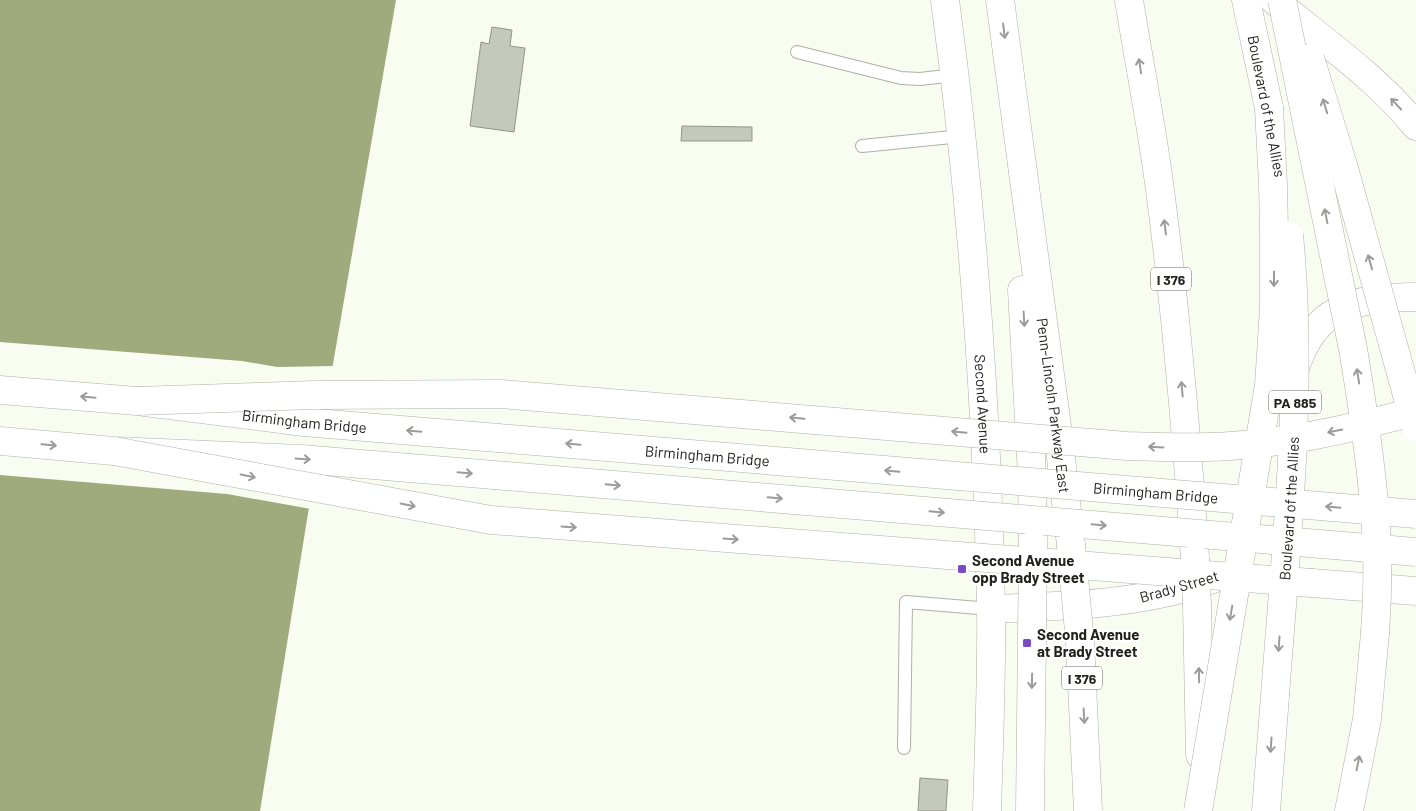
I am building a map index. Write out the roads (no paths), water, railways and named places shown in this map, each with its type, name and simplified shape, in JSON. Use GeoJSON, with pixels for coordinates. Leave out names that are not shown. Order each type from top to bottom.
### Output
{"type":"FeatureCollection","features":[{"type":"Feature","properties":{"kind":"main road","name":"Second Avenue"},"geometry":{"type":"LineString","coordinates":[[945,0],[962,136],[976,276],[983,387],[991,609],[987,811]]}},
{"type":"Feature","properties":{"kind":"main road","name":"Penn-Lincoln Parkway East"},"geometry":{"type":"LineString","coordinates":[[1000,0],[1071,545],[1080,642],[1088,811]]}},
{"type":"Feature","properties":{"kind":"main road","name":"I 376"},"geometry":{"type":"LineString","coordinates":[[1129,0],[1166,233],[1187,441],[1197,605],[1199,811]]}},
{"type":"Feature","properties":{"kind":"main road","name":"Boulevard of the Allies"},"geometry":{"type":"LineString","coordinates":[[1246,0],[1281,172],[1292,264],[1295,320],[1292,457],[1266,811]]}},
{"type":"Feature","properties":{"kind":"main road"},"geometry":{"type":"LineString","coordinates":[[1274,0],[1375,83],[1416,126]]}},
{"type":"Feature","properties":{"kind":"main road"},"geometry":{"type":"LineString","coordinates":[[1282,0],[1353,349],[1374,503],[1377,546],[1375,633],[1367,719],[1348,811]]}},
{"type":"Feature","properties":{"kind":"main road"},"geometry":{"type":"LineString","coordinates":[[1292,0],[1343,166],[1416,426]]}},
{"type":"Feature","properties":{"kind":"main road"},"geometry":{"type":"LineString","coordinates":[[1008,61],[1032,476],[1030,811]]}},
{"type":"Feature","properties":{"kind":"main road"},"geometry":{"type":"LineString","coordinates":[[1199,811],[1269,385],[1274,298],[1274,185],[1269,108]]}},
{"type":"Feature","properties":{"kind":"main road","name":"Brady Street"},"geometry":{"type":"LineString","coordinates":[[991,609],[1064,607],[1122,601],[1189,586],[1216,577],[1235,568],[1251,557],[1264,543],[1273,528],[1279,512],[1283,494],[1290,394],[1299,356],[1306,341],[1316,327],[1328,316],[1343,308],[1361,302],[1416,297]]}},
{"type":"Feature","properties":{"kind":"main road","name":"Birmingham Bridge"},"geometry":{"type":"LineString","coordinates":[[0,390],[137,401],[304,422],[1416,514]]}},
{"type":"Feature","properties":{"kind":"main road"},"geometry":{"type":"LineString","coordinates":[[137,401],[314,395],[501,394],[1127,446],[1172,448],[1281,441],[1349,428],[1416,411]]}},
{"type":"Feature","properties":{"kind":"main road"},"geometry":{"type":"LineString","coordinates":[[0,441],[114,451],[311,460],[1416,552]]}},
{"type":"Feature","properties":{"kind":"main road"},"geometry":{"type":"LineString","coordinates":[[114,451],[491,520],[1416,591]]}},
{"type":"Feature","properties":{"kind":"lane"},"geometry":{"type":"LineString","coordinates":[[797,52],[901,78],[920,79],[955,75]]}},
{"type":"Feature","properties":{"kind":"lane"},"geometry":{"type":"LineString","coordinates":[[862,146],[962,136]]}},
{"type":"Feature","properties":{"kind":"lane"},"geometry":{"type":"LineString","coordinates":[[904,748],[906,602],[991,609]]}},
{"type":"Feature","properties":{"kind":"place","name":"Second Avenue opp Brady Street"},"geometry":{"type":"Point","coordinates":[962,569]}},
{"type":"Feature","properties":{"kind":"place","name":"Second Avenue at Brady Street"},"geometry":{"type":"Point","coordinates":[1027,643]}}]}
